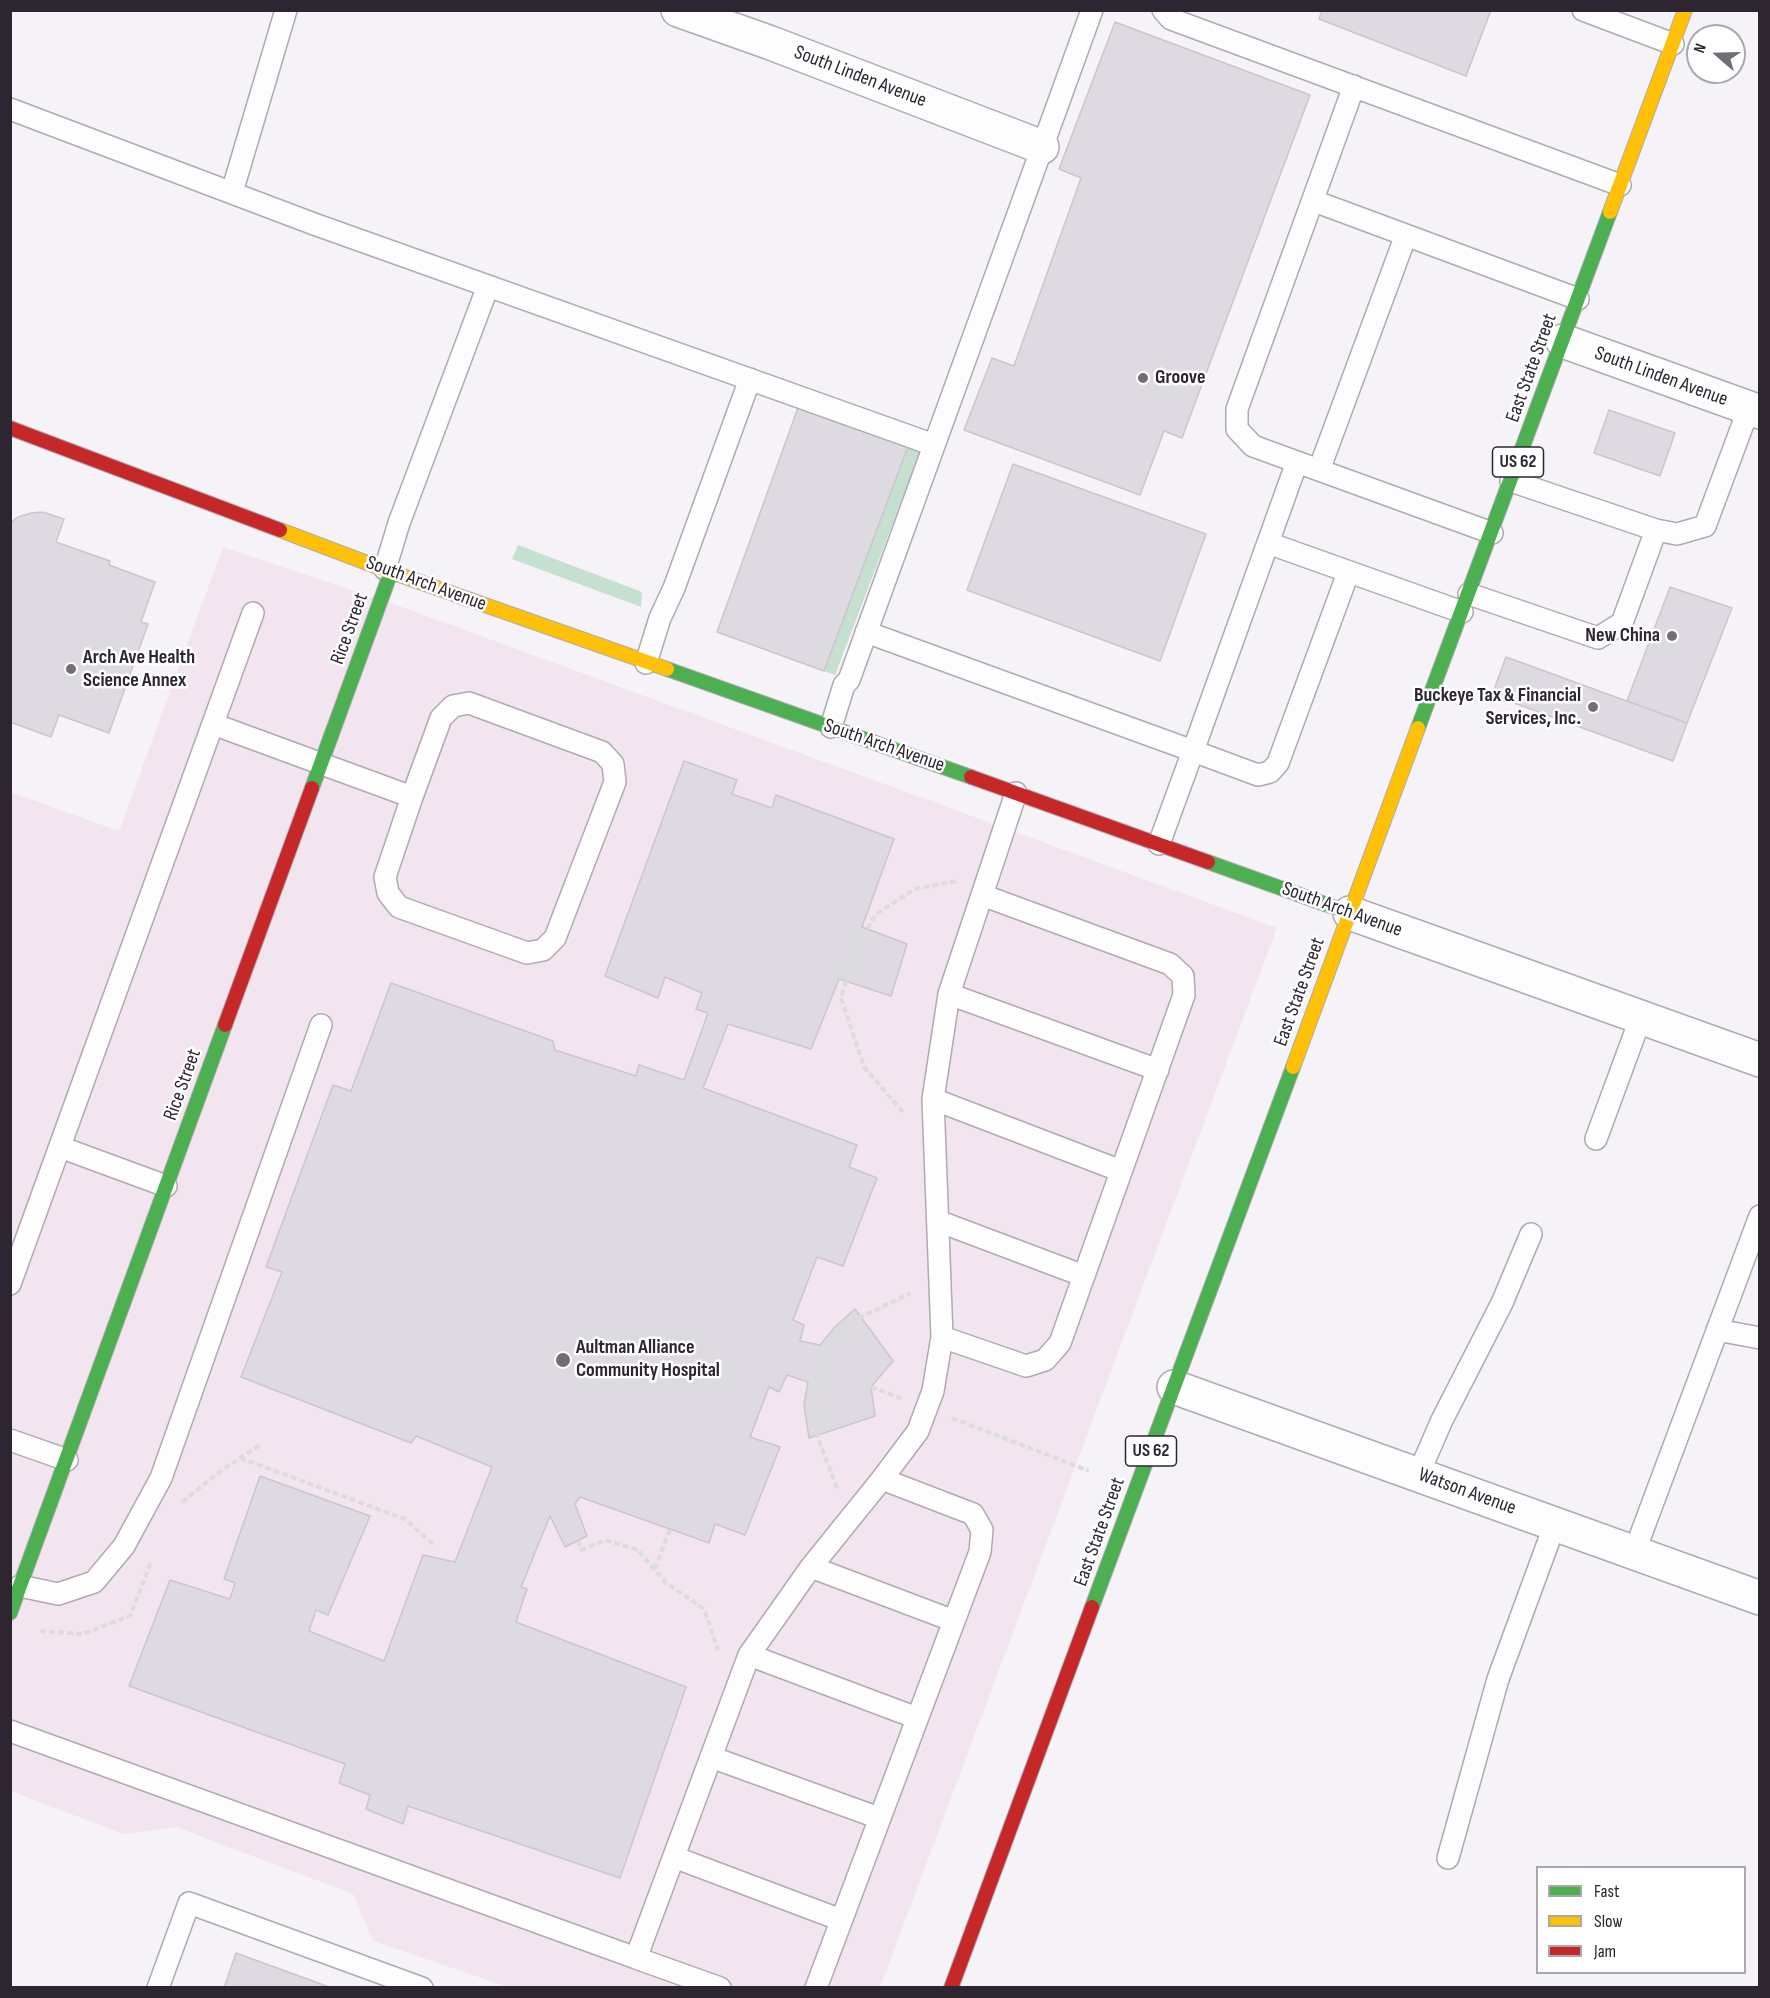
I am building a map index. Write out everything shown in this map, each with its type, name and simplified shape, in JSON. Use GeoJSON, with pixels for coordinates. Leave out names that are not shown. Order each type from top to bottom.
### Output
{"type":"FeatureCollection","features":[{"type":"Feature","properties":{"kind":"main road","name":"East State Street"},"geometry":{"type":"LineString","coordinates":[[951,1988],[1685,10]]}},
{"type":"Feature","properties":{"kind":"main road","name":"South Arch Avenue"},"geometry":{"type":"LineString","coordinates":[[10,428],[388,571],[1350,913]]}},
{"type":"Feature","properties":{"kind":"main road","name":"Rice Street"},"geometry":{"type":"LineString","coordinates":[[10,1613],[322,764],[388,571]]}},
{"type":"Feature","properties":{"kind":"street","name":"South Linden Avenue"},"geometry":{"type":"LineString","coordinates":[[678,10],[1042,147]]}},
{"type":"Feature","properties":{"kind":"street","name":"South Linden Avenue"},"geometry":{"type":"LineString","coordinates":[[1563,341],[1754,410]]}},
{"type":"Feature","properties":{"kind":"street","name":"South Arch Avenue"},"geometry":{"type":"LineString","coordinates":[[1350,913],[1760,1060]]}},
{"type":"Feature","properties":{"kind":"street","name":"Watson Avenue"},"geometry":{"type":"LineString","coordinates":[[1174,1387],[1760,1598]]}},
{"type":"Feature","properties":{"kind":"lane"},"geometry":{"type":"LineString","coordinates":[[232,192],[286,10]]}},
{"type":"Feature","properties":{"kind":"lane"},"geometry":{"type":"LineString","coordinates":[[831,728],[844,685],[849,680],[1092,10]]}},
{"type":"Feature","properties":{"kind":"lane"},"geometry":{"type":"LineString","coordinates":[[1163,10],[1172,19],[1620,185]]}},
{"type":"Feature","properties":{"kind":"lane"},"geometry":{"type":"LineString","coordinates":[[1583,10],[1673,44]]}},
{"type":"Feature","properties":{"kind":"lane"},"geometry":{"type":"LineString","coordinates":[[1354,86],[1237,409],[1237,429],[1253,446],[1492,533]]}},
{"type":"Feature","properties":{"kind":"lane"},"geometry":{"type":"LineString","coordinates":[[10,109],[488,286],[934,445]]}},
{"type":"Feature","properties":{"kind":"lane"},"geometry":{"type":"LineString","coordinates":[[1314,201],[1578,299]]}},
{"type":"Feature","properties":{"kind":"lane"},"geometry":{"type":"LineString","coordinates":[[1319,470],[1406,235]]}},
{"type":"Feature","properties":{"kind":"lane"},"geometry":{"type":"LineString","coordinates":[[388,571],[399,524],[488,286]]}},
{"type":"Feature","properties":{"kind":"lane"},"geometry":{"type":"LineString","coordinates":[[646,663],[660,618],[676,583],[750,379]]}},
{"type":"Feature","properties":{"kind":"lane"},"geometry":{"type":"LineString","coordinates":[[1511,481],[1656,530],[1677,534],[1705,526],[1754,410]]}},
{"type":"Feature","properties":{"kind":"lane"},"geometry":{"type":"LineString","coordinates":[[1159,844],[1297,462]]}},
{"type":"Feature","properties":{"kind":"lane"},"geometry":{"type":"LineString","coordinates":[[1268,543],[1348,573],[1598,638],[1622,623],[1656,530]]}},
{"type":"Feature","properties":{"kind":"lane"},"geometry":{"type":"LineString","coordinates":[[866,632],[1258,775],[1270,772],[1278,763],[1348,573]]}},
{"type":"Feature","properties":{"kind":"lane"},"geometry":{"type":"LineString","coordinates":[[10,1284],[253,613]]}},
{"type":"Feature","properties":{"kind":"lane"},"geometry":{"type":"LineString","coordinates":[[469,703],[602,752],[613,764],[615,782],[555,938],[543,950],[526,953],[399,907],[388,893],[385,877],[412,797],[441,718],[453,706],[469,703]]}},
{"type":"Feature","properties":{"kind":"lane"},"geometry":{"type":"LineString","coordinates":[[213,724],[412,797]]}},
{"type":"Feature","properties":{"kind":"lane"},"geometry":{"type":"LineString","coordinates":[[636,1958],[749,1655],[811,1567],[918,1431],[933,1391],[942,1337],[933,1099],[949,994],[1016,793]]}},
{"type":"Feature","properties":{"kind":"lane"},"geometry":{"type":"LineString","coordinates":[[942,1337],[1026,1366],[1045,1360],[1060,1343],[1184,995],[1183,976],[1170,964],[982,895]]}},
{"type":"Feature","properties":{"kind":"lane"},"geometry":{"type":"LineString","coordinates":[[949,994],[1158,1070]]}},
{"type":"Feature","properties":{"kind":"lane"},"geometry":{"type":"LineString","coordinates":[[1596,1138],[1641,1017]]}},
{"type":"Feature","properties":{"kind":"lane"},"geometry":{"type":"LineString","coordinates":[[20,1587],[58,1594],[94,1582],[123,1546],[161,1478],[321,1025]]}},
{"type":"Feature","properties":{"kind":"lane"},"geometry":{"type":"LineString","coordinates":[[933,1099],[1121,1171]]}},
{"type":"Feature","properties":{"kind":"lane"},"geometry":{"type":"LineString","coordinates":[[60,1148],[166,1186]]}},
{"type":"Feature","properties":{"kind":"lane"},"geometry":{"type":"LineString","coordinates":[[1634,1553],[1760,1216]]}},
{"type":"Feature","properties":{"kind":"lane"},"geometry":{"type":"LineString","coordinates":[[938,1221],[1084,1276]]}},
{"type":"Feature","properties":{"kind":"lane"},"geometry":{"type":"LineString","coordinates":[[1418,1474],[1442,1420],[1502,1303],[1531,1234]]}},
{"type":"Feature","properties":{"kind":"lane"},"geometry":{"type":"LineString","coordinates":[[1717,1330],[1760,1338]]}},
{"type":"Feature","properties":{"kind":"lane"},"geometry":{"type":"LineString","coordinates":[[10,1440],[67,1460]]}},
{"type":"Feature","properties":{"kind":"lane"},"geometry":{"type":"LineString","coordinates":[[816,1988],[980,1552],[982,1530],[973,1514],[882,1479]]}},
{"type":"Feature","properties":{"kind":"lane"},"geometry":{"type":"LineString","coordinates":[[1448,1858],[1498,1679],[1555,1524]]}},
{"type":"Feature","properties":{"kind":"lane"},"geometry":{"type":"LineString","coordinates":[[811,1567],[954,1621]]}},
{"type":"Feature","properties":{"kind":"lane"},"geometry":{"type":"LineString","coordinates":[[749,1655],[917,1718]]}},
{"type":"Feature","properties":{"kind":"lane"},"geometry":{"type":"LineString","coordinates":[[10,1731],[720,1988]]}},
{"type":"Feature","properties":{"kind":"lane"},"geometry":{"type":"LineString","coordinates":[[711,1757],[879,1818]]}},
{"type":"Feature","properties":{"kind":"lane"},"geometry":{"type":"LineString","coordinates":[[674,1857],[841,1920]]}},
{"type":"Feature","properties":{"kind":"lane"},"geometry":{"type":"LineString","coordinates":[[158,1988],[189,1903],[422,1988]]}},
{"type":"Feature","properties":{"kind":"path"},"geometry":{"type":"LineString","coordinates":[[904,1113],[864,1067],[841,998],[855,949],[876,914],[915,889],[962,880]]}},
{"type":"Feature","properties":{"kind":"path"},"geometry":{"type":"LineString","coordinates":[[818,1438],[813,1389],[829,1348],[853,1321],[911,1293],[913,1282]]}},
{"type":"Feature","properties":{"kind":"path"},"geometry":{"type":"LineString","coordinates":[[871,1387],[1089,1471]]}},
{"type":"Feature","properties":{"kind":"path"},"geometry":{"type":"LineString","coordinates":[[240,1458],[405,1519],[435,1546]]}},
{"type":"Feature","properties":{"kind":"path"},"geometry":{"type":"LineString","coordinates":[[655,1569],[670,1529]]}},
{"type":"Feature","properties":{"kind":"path"},"geometry":{"type":"LineString","coordinates":[[578,1541],[580,1550],[605,1540],[638,1550],[666,1583],[704,1609],[718,1648],[718,1658]]}},
{"type":"Feature","properties":{"kind":"shaded area","name":"Aultman Alliance Community Hospital"},"geometry":{"type":"Polygon","coordinates":[[[223,547],[402,607],[1277,928],[880,1987],[508,1987],[373,1941],[353,1894],[176,1827],[123,1834],[11,1791],[10,792],[119,831],[223,547]]]}},
{"type":"Feature","properties":{"kind":"green space"},"geometry":{"type":"Polygon","coordinates":[[[798,398],[923,444],[835,675],[824,671],[798,398]]]}},
{"type":"Feature","properties":{"kind":"green space"},"geometry":{"type":"Polygon","coordinates":[[[518,545],[642,592],[641,607],[512,559],[518,545]]]}},
{"type":"Feature","properties":{"kind":"building"},"geometry":{"type":"Polygon","coordinates":[[[1322,10],[1491,10],[1466,76],[1319,19],[1322,10]]]}},
{"type":"Feature","properties":{"kind":"building"},"geometry":{"type":"Polygon","coordinates":[[[1115,22],[1310,95],[1182,438],[1164,431],[1140,495],[964,430],[992,358],[1014,366],[1081,178],[1059,169],[1115,22]]]}},
{"type":"Feature","properties":{"kind":"building"},"geometry":{"type":"Polygon","coordinates":[[[799,405],[909,444],[824,671],[717,632],[799,405]]]}},
{"type":"Feature","properties":{"kind":"building"},"geometry":{"type":"Polygon","coordinates":[[[1609,410],[1675,433],[1660,476],[1594,453],[1609,410]]]}},
{"type":"Feature","properties":{"kind":"building"},"geometry":{"type":"Polygon","coordinates":[[[1013,464],[1206,534],[1160,661],[967,590],[1013,464]]]}},
{"type":"Feature","properties":{"kind":"building","name":"Arch Ave Health Science Annex"},"geometry":{"type":"Polygon","coordinates":[[[43,512],[64,519],[56,542],[110,561],[109,565],[155,582],[141,622],[148,624],[109,733],[59,715],[51,737],[10,722],[10,523],[18,517],[43,512]]]}},
{"type":"Feature","properties":{"kind":"building"},"geometry":{"type":"Polygon","coordinates":[[[1670,587],[1732,608],[1687,723],[1627,701],[1670,587]]]}},
{"type":"Feature","properties":{"kind":"building"},"geometry":{"type":"Polygon","coordinates":[[[1506,657],[1687,723],[1673,761],[1492,695],[1506,657]]]}},
{"type":"Feature","properties":{"kind":"building"},"geometry":{"type":"Polygon","coordinates":[[[684,761],[737,780],[732,794],[772,808],[776,795],[894,839],[862,927],[907,944],[891,996],[839,979],[811,1049],[728,1024],[703,1088],[857,1145],[849,1167],[877,1178],[843,1266],[817,1257],[793,1320],[804,1325],[800,1341],[820,1345],[855,1309],[893,1361],[871,1387],[875,1416],[809,1438],[804,1405],[808,1382],[787,1375],[779,1392],[769,1387],[750,1437],[780,1447],[745,1535],[715,1524],[709,1543],[580,1497],[575,1504],[587,1536],[565,1547],[550,1516],[521,1587],[527,1589],[516,1622],[686,1687],[620,1878],[408,1806],[403,1824],[366,1809],[370,1795],[339,1783],[345,1764],[129,1686],[170,1580],[230,1599],[235,1583],[224,1579],[260,1476],[370,1516],[328,1615],[316,1610],[309,1631],[384,1661],[423,1555],[455,1562],[492,1467],[416,1436],[411,1443],[241,1377],[282,1272],[266,1267],[333,1085],[351,1091],[391,983],[553,1041],[555,1050],[636,1076],[639,1065],[684,1080],[708,1013],[696,1009],[702,993],[665,977],[658,998],[605,976],[684,761]]]}},
{"type":"Feature","properties":{"kind":"building"},"geometry":{"type":"Polygon","coordinates":[[[236,1953],[332,1988],[224,1988],[236,1953]]]}},
{"type":"Feature","properties":{"kind":"traffic: fast"},"geometry":{"type":"LineString","coordinates":[[1418,728],[1610,212]]}},
{"type":"Feature","properties":{"kind":"traffic: fast"},"geometry":{"type":"LineString","coordinates":[[312,788],[391,572]]}},
{"type":"Feature","properties":{"kind":"traffic: fast"},"geometry":{"type":"LineString","coordinates":[[667,669],[971,777]]}},
{"type":"Feature","properties":{"kind":"traffic: fast"},"geometry":{"type":"LineString","coordinates":[[1208,862],[1350,913]]}},
{"type":"Feature","properties":{"kind":"traffic: fast"},"geometry":{"type":"LineString","coordinates":[[10,1613],[225,1025]]}},
{"type":"Feature","properties":{"kind":"traffic: fast"},"geometry":{"type":"LineString","coordinates":[[1092,1607],[1293,1067]]}},
{"type":"Feature","properties":{"kind":"traffic: slow"},"geometry":{"type":"LineString","coordinates":[[1610,212],[1685,10]]}},
{"type":"Feature","properties":{"kind":"traffic: slow"},"geometry":{"type":"LineString","coordinates":[[280,530],[391,572],[667,669]]}},
{"type":"Feature","properties":{"kind":"traffic: slow"},"geometry":{"type":"LineString","coordinates":[[1293,1067],[1418,728]]}},
{"type":"Feature","properties":{"kind":"traffic: jam"},"geometry":{"type":"LineString","coordinates":[[10,428],[280,530]]}},
{"type":"Feature","properties":{"kind":"traffic: jam"},"geometry":{"type":"LineString","coordinates":[[971,777],[1208,862]]}},
{"type":"Feature","properties":{"kind":"traffic: jam"},"geometry":{"type":"LineString","coordinates":[[225,1025],[312,788]]}},
{"type":"Feature","properties":{"kind":"traffic: jam"},"geometry":{"type":"LineString","coordinates":[[951,1988],[1092,1607]]}},
{"type":"Feature","properties":{"kind":"place","name":"Groove"},"geometry":{"type":"Point","coordinates":[1143,378]}},
{"type":"Feature","properties":{"kind":"place","name":"New China"},"geometry":{"type":"Point","coordinates":[1672,636]}},
{"type":"Feature","properties":{"kind":"place","name":"Arch Ave Health Science Annex"},"geometry":{"type":"Point","coordinates":[71,669]}},
{"type":"Feature","properties":{"kind":"place","name":"Buckeye Tax & Financial Services, Inc."},"geometry":{"type":"Point","coordinates":[1593,707]}},
{"type":"Feature","properties":{"kind":"place","name":"Aultman Alliance Community Hospital"},"geometry":{"type":"Point","coordinates":[563,1360]}}]}
